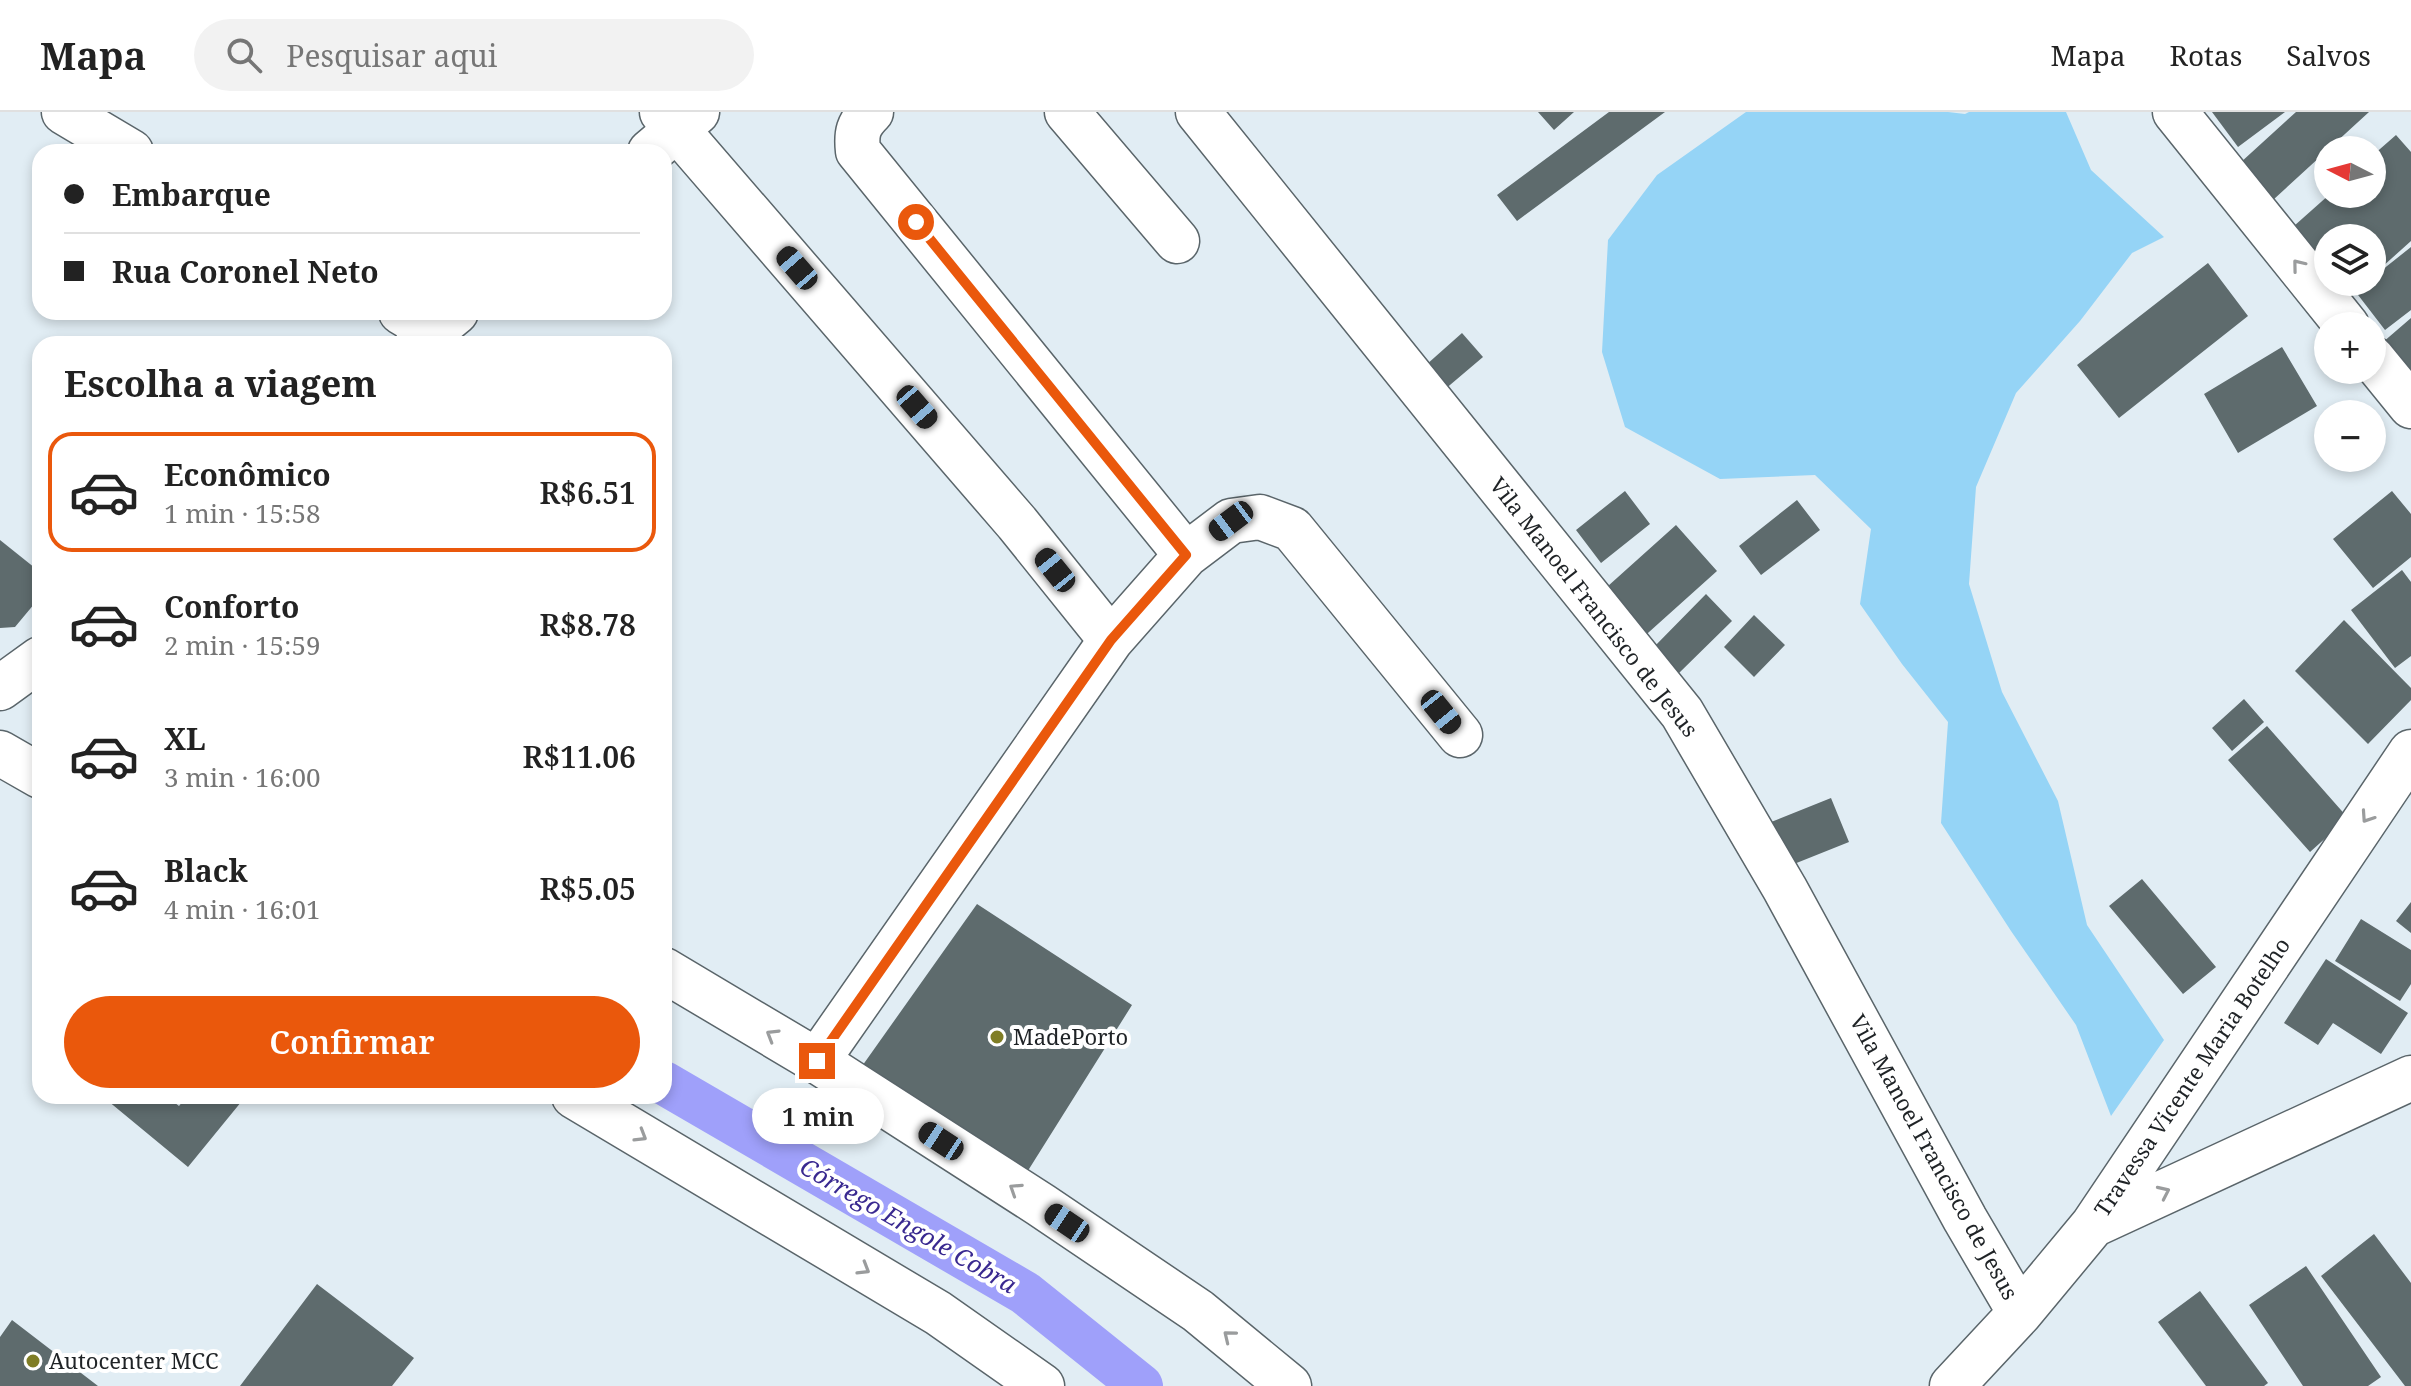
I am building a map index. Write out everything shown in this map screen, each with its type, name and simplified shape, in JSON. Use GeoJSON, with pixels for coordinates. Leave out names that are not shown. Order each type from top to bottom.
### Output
{"type":"FeatureCollection","features":[{"type":"Feature","properties":{"kind":"street"},"geometry":{"type":"LineString","coordinates":[[64,112],[118,144]]}},
{"type":"Feature","properties":{"kind":"street"},"geometry":{"type":"LineString","coordinates":[[871,112],[860,123],[856,136],[858,151],[1186,555]]}},
{"type":"Feature","properties":{"kind":"street"},"geometry":{"type":"LineString","coordinates":[[1067,112],[1177,241]]}},
{"type":"Feature","properties":{"kind":"street","name":"Vila Manoel Francisco de Jesus"},"geometry":{"type":"LineString","coordinates":[[1198,112],[1682,713],[1785,889],[1965,1219],[2020,1313]]}},
{"type":"Feature","properties":{"kind":"street"},"geometry":{"type":"LineString","coordinates":[[2175,112],[2336,312]]}},
{"type":"Feature","properties":{"kind":"street"},"geometry":{"type":"LineString","coordinates":[[672,126],[1017,523],[1111,640]]}},
{"type":"Feature","properties":{"kind":"street"},"geometry":{"type":"LineString","coordinates":[[2386,375],[2411,406]]}},
{"type":"Feature","properties":{"kind":"street"},"geometry":{"type":"LineString","coordinates":[[817,1061],[1111,640],[1186,555],[1231,521],[1260,517],[1292,529],[1460,735]]}},
{"type":"Feature","properties":{"kind":"street"},"geometry":{"type":"LineString","coordinates":[[0,688],[32,665]]}},
{"type":"Feature","properties":{"kind":"street","name":"Travessa Vicente Maria Botelho"},"geometry":{"type":"LineString","coordinates":[[1952,1386],[2020,1313],[2093,1225],[2411,752]]}},
{"type":"Feature","properties":{"kind":"street"},"geometry":{"type":"LineString","coordinates":[[0,753],[32,771]]}},
{"type":"Feature","properties":{"kind":"street"},"geometry":{"type":"LineString","coordinates":[[672,975],[817,1061],[1041,1205],[1198,1311],[1289,1386]]}},
{"type":"Feature","properties":{"kind":"street"},"geometry":{"type":"LineString","coordinates":[[2093,1225],[2411,1078]]}},
{"type":"Feature","properties":{"kind":"street"},"geometry":{"type":"LineString","coordinates":[[587,1104],[938,1313],[1042,1386]]}},
{"type":"Feature","properties":{"kind":"shaded area"},"geometry":{"type":"Polygon","coordinates":[[[1746,112],[2066,112],[2091,170],[2164,237],[2132,253],[2080,321],[2016,393],[1976,487],[1969,584],[2002,692],[2058,801],[2087,925],[2164,1040],[2111,1116],[2076,1025],[1941,823],[1948,722],[1860,604],[1871,529],[1815,475],[1720,479],[1625,427],[1602,352],[1608,240],[1657,175],[1746,112]]]}},
{"type":"Feature","properties":{"kind":"building"},"geometry":{"type":"Polygon","coordinates":[[[1538,112],[1574,112],[1554,130],[1538,112]]]}},
{"type":"Feature","properties":{"kind":"building"},"geometry":{"type":"Polygon","coordinates":[[[1609,112],[1665,112],[1517,221],[1497,195],[1609,112]]]}},
{"type":"Feature","properties":{"kind":"building"},"geometry":{"type":"Polygon","coordinates":[[[2212,112],[2285,112],[2238,147],[2212,112]]]}},
{"type":"Feature","properties":{"kind":"building"},"geometry":{"type":"Polygon","coordinates":[[[2296,112],[2369,112],[2343,136],[2314,136],[2314,162],[2273,200],[2240,163],[2296,112]]]}},
{"type":"Feature","properties":{"kind":"building"},"geometry":{"type":"Polygon","coordinates":[[[2396,135],[2411,152],[2411,241],[2386,263],[2386,224],[2314,224],[2314,249],[2294,226],[2314,208],[2386,208],[2386,144],[2396,135]]]}},
{"type":"Feature","properties":{"kind":"building"},"geometry":{"type":"Polygon","coordinates":[[[2411,247],[2411,310],[2386,329],[2386,312],[2371,312],[2359,296],[2386,296],[2386,267],[2411,247]]]}},
{"type":"Feature","properties":{"kind":"building"},"geometry":{"type":"Polygon","coordinates":[[[2208,263],[2248,316],[2119,418],[2077,365],[2208,263]]]}},
{"type":"Feature","properties":{"kind":"building"},"geometry":{"type":"Polygon","coordinates":[[[2411,318],[2411,378],[2386,348],[2386,340],[2411,318]]]}},
{"type":"Feature","properties":{"kind":"building"},"geometry":{"type":"Polygon","coordinates":[[[1462,333],[1483,357],[1437,396],[1417,373],[1462,333]]]}},
{"type":"Feature","properties":{"kind":"building"},"geometry":{"type":"Polygon","coordinates":[[[2282,347],[2314,401],[2314,408],[2238,453],[2204,394],[2282,347]]]}},
{"type":"Feature","properties":{"kind":"building"},"geometry":{"type":"Polygon","coordinates":[[[1625,491],[1650,524],[1601,563],[1576,530],[1625,491]]]}},
{"type":"Feature","properties":{"kind":"building"},"geometry":{"type":"Polygon","coordinates":[[[2392,491],[2411,514],[2411,557],[2373,588],[2333,539],[2392,491]]]}},
{"type":"Feature","properties":{"kind":"building"},"geometry":{"type":"Polygon","coordinates":[[[1797,500],[1820,530],[1761,575],[1739,546],[1797,500]]]}},
{"type":"Feature","properties":{"kind":"building"},"geometry":{"type":"Polygon","coordinates":[[[1676,525],[1717,571],[1639,641],[1598,595],[1676,525]]]}},
{"type":"Feature","properties":{"kind":"building"},"geometry":{"type":"Polygon","coordinates":[[[0,540],[32,566],[32,607],[15,627],[0,628],[0,540]]]}},
{"type":"Feature","properties":{"kind":"building"},"geometry":{"type":"Polygon","coordinates":[[[2402,570],[2411,582],[2411,656],[2395,668],[2351,610],[2402,570]]]}},
{"type":"Feature","properties":{"kind":"building"},"geometry":{"type":"Polygon","coordinates":[[[1706,594],[1732,621],[1678,674],[1652,649],[1706,594]]]}},
{"type":"Feature","properties":{"kind":"building"},"geometry":{"type":"Polygon","coordinates":[[[1754,615],[1785,645],[1754,677],[1724,647],[1754,615]]]}},
{"type":"Feature","properties":{"kind":"building"},"geometry":{"type":"Polygon","coordinates":[[[2344,620],[2411,688],[2411,700],[2368,744],[2295,671],[2344,620]]]}},
{"type":"Feature","properties":{"kind":"building"},"geometry":{"type":"Polygon","coordinates":[[[2244,699],[2264,722],[2232,751],[2212,728],[2244,699]]]}},
{"type":"Feature","properties":{"kind":"building"},"geometry":{"type":"Polygon","coordinates":[[[2267,726],[2348,818],[2310,852],[2228,760],[2267,726]]]}},
{"type":"Feature","properties":{"kind":"building"},"geometry":{"type":"Polygon","coordinates":[[[1831,798],[1849,842],[1779,870],[1761,826],[1831,798]]]}},
{"type":"Feature","properties":{"kind":"building"},"geometry":{"type":"Polygon","coordinates":[[[2142,879],[2216,967],[2183,994],[2109,906],[2142,879]]]}},
{"type":"Feature","properties":{"kind":"building"},"geometry":{"type":"Polygon","coordinates":[[[2411,902],[2411,933],[2396,921],[2411,902]]]}},
{"type":"Feature","properties":{"kind":"building","name":"MadePorto"},"geometry":{"type":"Polygon","coordinates":[[[977,904],[1132,1005],[1024,1177],[860,1069],[977,904]]]}},
{"type":"Feature","properties":{"kind":"building"},"geometry":{"type":"Polygon","coordinates":[[[2361,919],[2411,950],[2411,984],[2400,1001],[2335,961],[2361,919]]]}},
{"type":"Feature","properties":{"kind":"building"},"geometry":{"type":"Polygon","coordinates":[[[2326,959],[2408,1013],[2381,1054],[2333,1023],[2318,1045],[2284,1023],[2326,959]]]}},
{"type":"Feature","properties":{"kind":"building"},"geometry":{"type":"Polygon","coordinates":[[[112,1104],[239,1104],[188,1167],[112,1104]]]}},
{"type":"Feature","properties":{"kind":"building"},"geometry":{"type":"Polygon","coordinates":[[[2374,1234],[2411,1283],[2411,1386],[2405,1386],[2321,1276],[2374,1234]]]}},
{"type":"Feature","properties":{"kind":"building"},"geometry":{"type":"Polygon","coordinates":[[[2306,1266],[2381,1377],[2368,1386],[2303,1386],[2249,1305],[2306,1266]]]}},
{"type":"Feature","properties":{"kind":"building"},"geometry":{"type":"Polygon","coordinates":[[[317,1284],[414,1358],[392,1386],[240,1386],[317,1284]]]}},
{"type":"Feature","properties":{"kind":"building"},"geometry":{"type":"Polygon","coordinates":[[[2200,1291],[2268,1383],[2264,1386],[2206,1386],[2158,1322],[2200,1291]]]}},
{"type":"Feature","properties":{"kind":"building","name":"Autocenter MCC"},"geometry":{"type":"Polygon","coordinates":[[[12,1320],[98,1386],[0,1386],[0,1337],[12,1320]]]}},
{"type":"Feature","properties":{"kind":"waterway","name":"Córrego Engole Cobra"},"geometry":{"type":"LineString","coordinates":[[672,1088],[1025,1293],[1141,1386]]}},
{"type":"Feature","properties":{"kind":"place","name":"MadePorto"},"geometry":{"type":"Point","coordinates":[997,1037]}},
{"type":"Feature","properties":{"kind":"place","name":"Autocenter MCC"},"geometry":{"type":"Point","coordinates":[33,1361]}},
{"type":"Feature","properties":{"kind":"route"},"geometry":{"type":"LineString","coordinates":[[817,1061],[1111,640],[1186,555],[916,222]]}}]}
